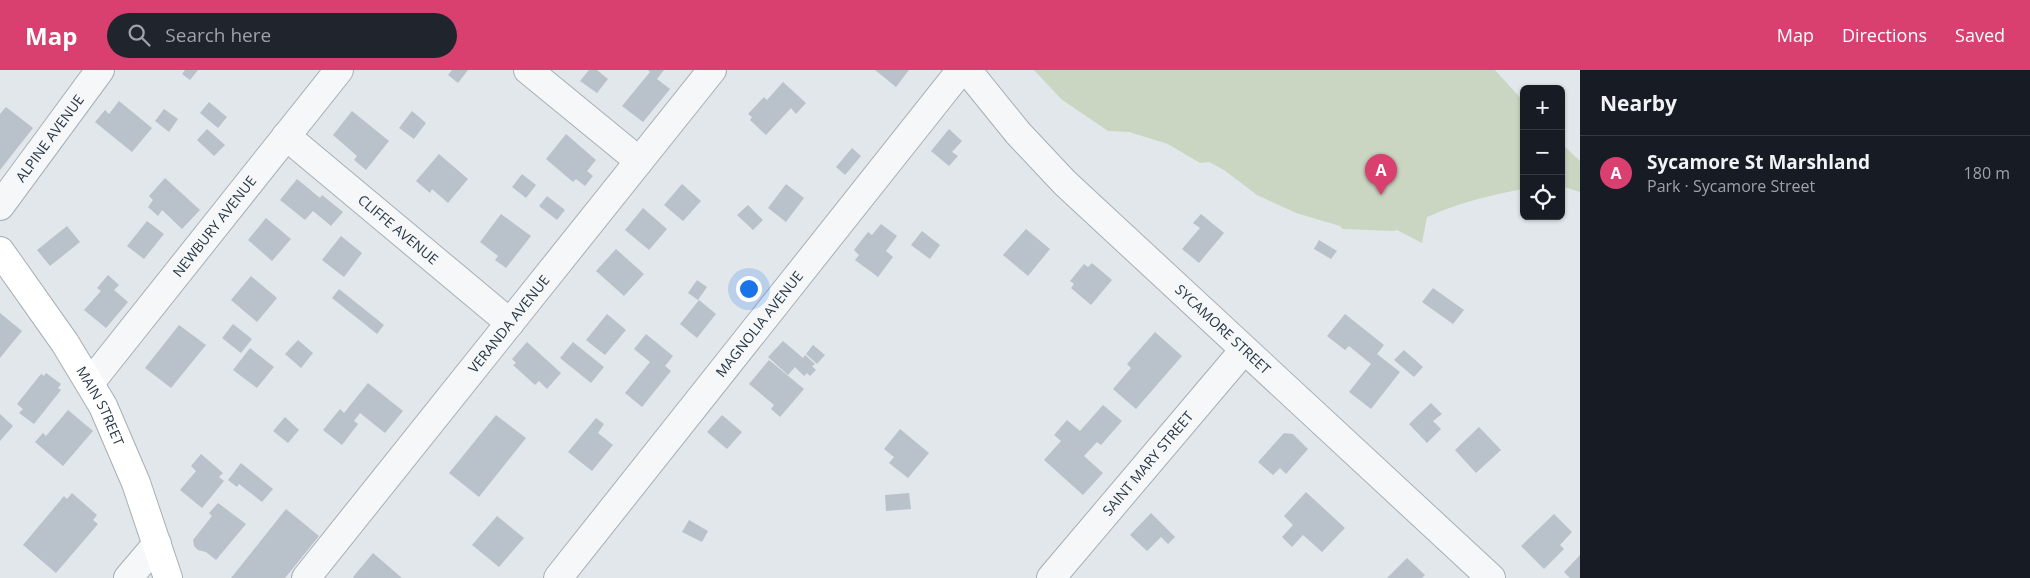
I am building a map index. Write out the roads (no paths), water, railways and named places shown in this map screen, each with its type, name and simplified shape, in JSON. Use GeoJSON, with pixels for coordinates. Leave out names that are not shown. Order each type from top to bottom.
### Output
{"type":"FeatureCollection","features":[{"type":"Feature","properties":{"kind":"main road","name":"MAIN STREET"},"geometry":{"type":"LineString","coordinates":[[4,265],[90,383],[124,452],[168,578]]}},
{"type":"Feature","properties":{"kind":"street","name":"ALPINE AVENUE"},"geometry":{"type":"LineString","coordinates":[[0,206],[100,70]]}},
{"type":"Feature","properties":{"kind":"street","name":"NEWBURY AVENUE"},"geometry":{"type":"LineString","coordinates":[[90,383],[339,70]]}},
{"type":"Feature","properties":{"kind":"street"},"geometry":{"type":"LineString","coordinates":[[528,70],[639,161]]}},
{"type":"Feature","properties":{"kind":"street","name":"VERANDA AVENUE"},"geometry":{"type":"LineString","coordinates":[[306,578],[712,70]]}},
{"type":"Feature","properties":{"kind":"street","name":"MAGNOLIA AVENUE"},"geometry":{"type":"LineString","coordinates":[[558,578],[961,70]]}},
{"type":"Feature","properties":{"kind":"street","name":"SYCAMORE STREET"},"geometry":{"type":"LineString","coordinates":[[967,70],[1018,133],[1065,183],[1491,578]]}},
{"type":"Feature","properties":{"kind":"street","name":"CLIFFE AVENUE"},"geometry":{"type":"LineString","coordinates":[[286,136],[510,323]]}},
{"type":"Feature","properties":{"kind":"street","name":"SAINT MARY STREET"},"geometry":{"type":"LineString","coordinates":[[1051,578],[1244,350]]}},
{"type":"Feature","properties":{"kind":"street"},"geometry":{"type":"LineString","coordinates":[[128,578],[157,544]]}},
{"type":"Feature","properties":{"kind":"place","name":"Sycamore St Marshland"},"geometry":{"type":"Point","coordinates":[1381,195]}}]}
